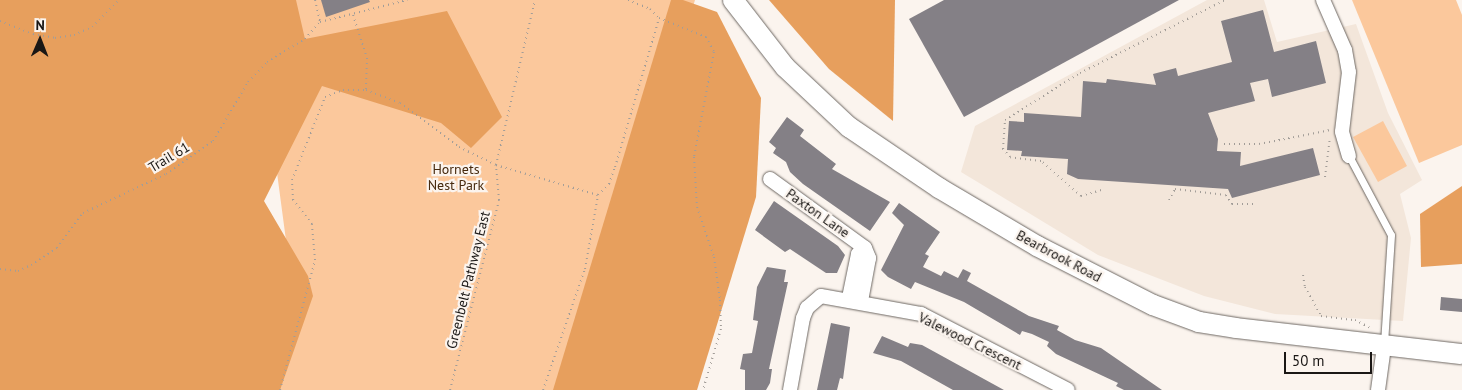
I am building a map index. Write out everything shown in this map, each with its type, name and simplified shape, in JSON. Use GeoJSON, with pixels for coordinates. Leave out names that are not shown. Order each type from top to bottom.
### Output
{"type":"FeatureCollection","features":[{"type":"Feature","properties":{"kind":"street","name":"Bearbrook Road"},"geometry":{"type":"LineString","coordinates":[[733,0],[785,67],[849,127],[939,188],[1060,258],[1153,305],[1199,322],[1384,347],[1462,354]]}},
{"type":"Feature","properties":{"kind":"street"},"geometry":{"type":"LineString","coordinates":[[1323,0],[1345,50],[1349,72],[1342,129],[1350,156]]}},
{"type":"Feature","properties":{"kind":"street","name":"Paxton Lane"},"geometry":{"type":"LineString","coordinates":[[770,179],[865,248],[858,254],[855,300]]}},
{"type":"Feature","properties":{"kind":"street","name":"Valewood Crescent"},"geometry":{"type":"LineString","coordinates":[[790,390],[807,308],[821,296],[855,300],[921,314],[1068,390]]}},
{"type":"Feature","properties":{"kind":"street"},"geometry":{"type":"LineString","coordinates":[[1378,390],[1384,347]]}},
{"type":"Feature","properties":{"kind":"lane"},"geometry":{"type":"LineString","coordinates":[[1350,156],[1391,235],[1384,347]]}},
{"type":"Feature","properties":{"kind":"path"},"geometry":{"type":"LineString","coordinates":[[0,22],[33,34],[55,38],[74,35],[92,27],[119,0]]}},
{"type":"Feature","properties":{"kind":"path"},"geometry":{"type":"LineString","coordinates":[[315,0],[320,22],[407,0]]}},
{"type":"Feature","properties":{"kind":"path","name":"Greenbelt Pathway East"},"geometry":{"type":"LineString","coordinates":[[450,390],[499,200],[496,165],[535,0]]}},
{"type":"Feature","properties":{"kind":"path"},"geometry":{"type":"LineString","coordinates":[[628,0],[650,9],[659,18],[706,37],[714,52],[694,157],[697,207],[714,257],[720,300],[721,329],[703,390]]}},
{"type":"Feature","properties":{"kind":"path"},"geometry":{"type":"LineString","coordinates":[[1101,190],[1081,196],[1041,161],[1010,157],[1003,150],[1005,120],[1080,73],[1225,0]]}},
{"type":"Feature","properties":{"kind":"path"},"geometry":{"type":"LineString","coordinates":[[353,14],[367,58],[366,90]]}},
{"type":"Feature","properties":{"kind":"path"},"geometry":{"type":"LineString","coordinates":[[543,390],[585,269],[598,195],[609,184],[615,167],[659,18]]}},
{"type":"Feature","properties":{"kind":"path","name":"Trail 61"},"geometry":{"type":"LineString","coordinates":[[0,269],[18,271],[31,265],[57,248],[83,213],[166,174],[213,141],[248,82],[267,62],[305,39],[320,22]]}},
{"type":"Feature","properties":{"kind":"path"},"geometry":{"type":"LineString","coordinates":[[280,390],[315,260],[312,224],[293,200],[292,180],[325,97],[343,90],[366,90],[400,103],[459,147],[496,165],[598,195]]}},
{"type":"Feature","properties":{"kind":"path"},"geometry":{"type":"LineString","coordinates":[[1224,144],[1259,144],[1333,130],[1325,177]]}},
{"type":"Feature","properties":{"kind":"path"},"geometry":{"type":"LineString","coordinates":[[1169,200],[1175,189],[1226,195],[1232,204],[1257,204]]}},
{"type":"Feature","properties":{"kind":"path"},"geometry":{"type":"LineString","coordinates":[[1303,274],[1305,287],[1321,316],[1355,320],[1371,328]]}},
{"type":"Feature","properties":{"kind":"shaded area"},"geometry":{"type":"Polygon","coordinates":[[[0,0],[296,0],[305,39],[447,11],[502,117],[471,148],[441,123],[322,86],[264,201],[308,276],[313,296],[280,390],[0,390],[0,0]]]}},
{"type":"Feature","properties":{"kind":"shaded area"},"geometry":{"type":"Polygon","coordinates":[[[671,0],[683,0],[717,12],[761,98],[756,197],[697,390],[553,390],[671,0]]]}},
{"type":"Feature","properties":{"kind":"shaded area"},"geometry":{"type":"Polygon","coordinates":[[[769,0],[895,0],[893,121],[829,69],[769,0]]]}},
{"type":"Feature","properties":{"kind":"shaded area"},"geometry":{"type":"Polygon","coordinates":[[[1207,0],[1264,0],[1277,42],[1356,24],[1388,113],[1422,180],[1400,194],[1411,238],[1403,321],[1275,314],[1204,296],[1098,255],[961,172],[975,126],[1207,0]]]}},
{"type":"Feature","properties":{"kind":"shaded area"},"geometry":{"type":"Polygon","coordinates":[[[1462,186],[1462,264],[1421,267],[1420,214],[1462,186]]]}},
{"type":"Feature","properties":{"kind":"green space","name":"Hornets Nest Park"},"geometry":{"type":"Polygon","coordinates":[[[254,0],[695,0],[577,390],[274,390],[297,323],[254,0]]]}},
{"type":"Feature","properties":{"kind":"green space"},"geometry":{"type":"Polygon","coordinates":[[[1352,0],[1456,0],[1462,15],[1462,145],[1419,163],[1352,0]]]}},
{"type":"Feature","properties":{"kind":"green space"},"geometry":{"type":"Polygon","coordinates":[[[1383,121],[1407,166],[1378,182],[1353,137],[1383,121]]]}},
{"type":"Feature","properties":{"kind":"building"},"geometry":{"type":"Polygon","coordinates":[[[321,0],[369,0],[370,2],[326,17],[321,0]]]}},
{"type":"Feature","properties":{"kind":"building"},"geometry":{"type":"Polygon","coordinates":[[[944,0],[1179,0],[964,117],[909,19],[944,0]]]}},
{"type":"Feature","properties":{"kind":"building"},"geometry":{"type":"Polygon","coordinates":[[[1263,10],[1274,52],[1316,41],[1326,83],[1272,97],[1268,79],[1250,83],[1255,101],[1208,113],[1218,139],[1217,151],[1241,152],[1240,166],[1313,148],[1320,175],[1232,198],[1228,189],[1078,179],[1067,174],[1068,159],[1021,156],[1022,151],[1007,150],[1009,121],[1024,122],[1024,113],[1081,117],[1083,81],[1106,83],[1107,79],[1156,85],[1153,74],[1176,68],[1178,76],[1232,62],[1221,21],[1263,10]]]}},
{"type":"Feature","properties":{"kind":"building"},"geometry":{"type":"Polygon","coordinates":[[[787,117],[804,130],[800,136],[836,164],[832,169],[890,202],[870,231],[803,184],[790,172],[786,162],[773,153],[776,148],[769,142],[787,117]]]}},
{"type":"Feature","properties":{"kind":"building"},"geometry":{"type":"Polygon","coordinates":[[[774,201],[838,246],[845,255],[837,273],[826,273],[790,249],[785,252],[755,230],[774,201]]]}},
{"type":"Feature","properties":{"kind":"building"},"geometry":{"type":"Polygon","coordinates":[[[899,203],[940,232],[925,254],[929,256],[923,267],[941,276],[944,271],[958,278],[963,269],[971,273],[967,281],[1029,316],[1059,326],[1057,330],[1075,340],[1101,348],[1162,390],[1124,390],[1116,386],[1118,383],[1056,354],[1047,346],[1049,342],[1022,331],[1020,335],[964,302],[915,282],[911,289],[888,277],[881,270],[904,225],[892,213],[899,203]]]}},
{"type":"Feature","properties":{"kind":"building"},"geometry":{"type":"Polygon","coordinates":[[[767,267],[786,270],[784,282],[788,282],[769,369],[772,369],[770,383],[766,390],[745,390],[745,370],[740,369],[743,354],[752,353],[758,321],[753,320],[757,287],[767,267]]]}},
{"type":"Feature","properties":{"kind":"building"},"geometry":{"type":"Polygon","coordinates":[[[1441,297],[1462,299],[1462,312],[1440,310],[1441,297]]]}},
{"type":"Feature","properties":{"kind":"building"},"geometry":{"type":"Polygon","coordinates":[[[831,323],[850,327],[843,379],[840,378],[837,390],[817,390],[831,323]]]}},
{"type":"Feature","properties":{"kind":"building"},"geometry":{"type":"Polygon","coordinates":[[[882,336],[908,347],[910,343],[922,345],[1004,390],[953,390],[901,361],[873,353],[882,336]]]}}]}
